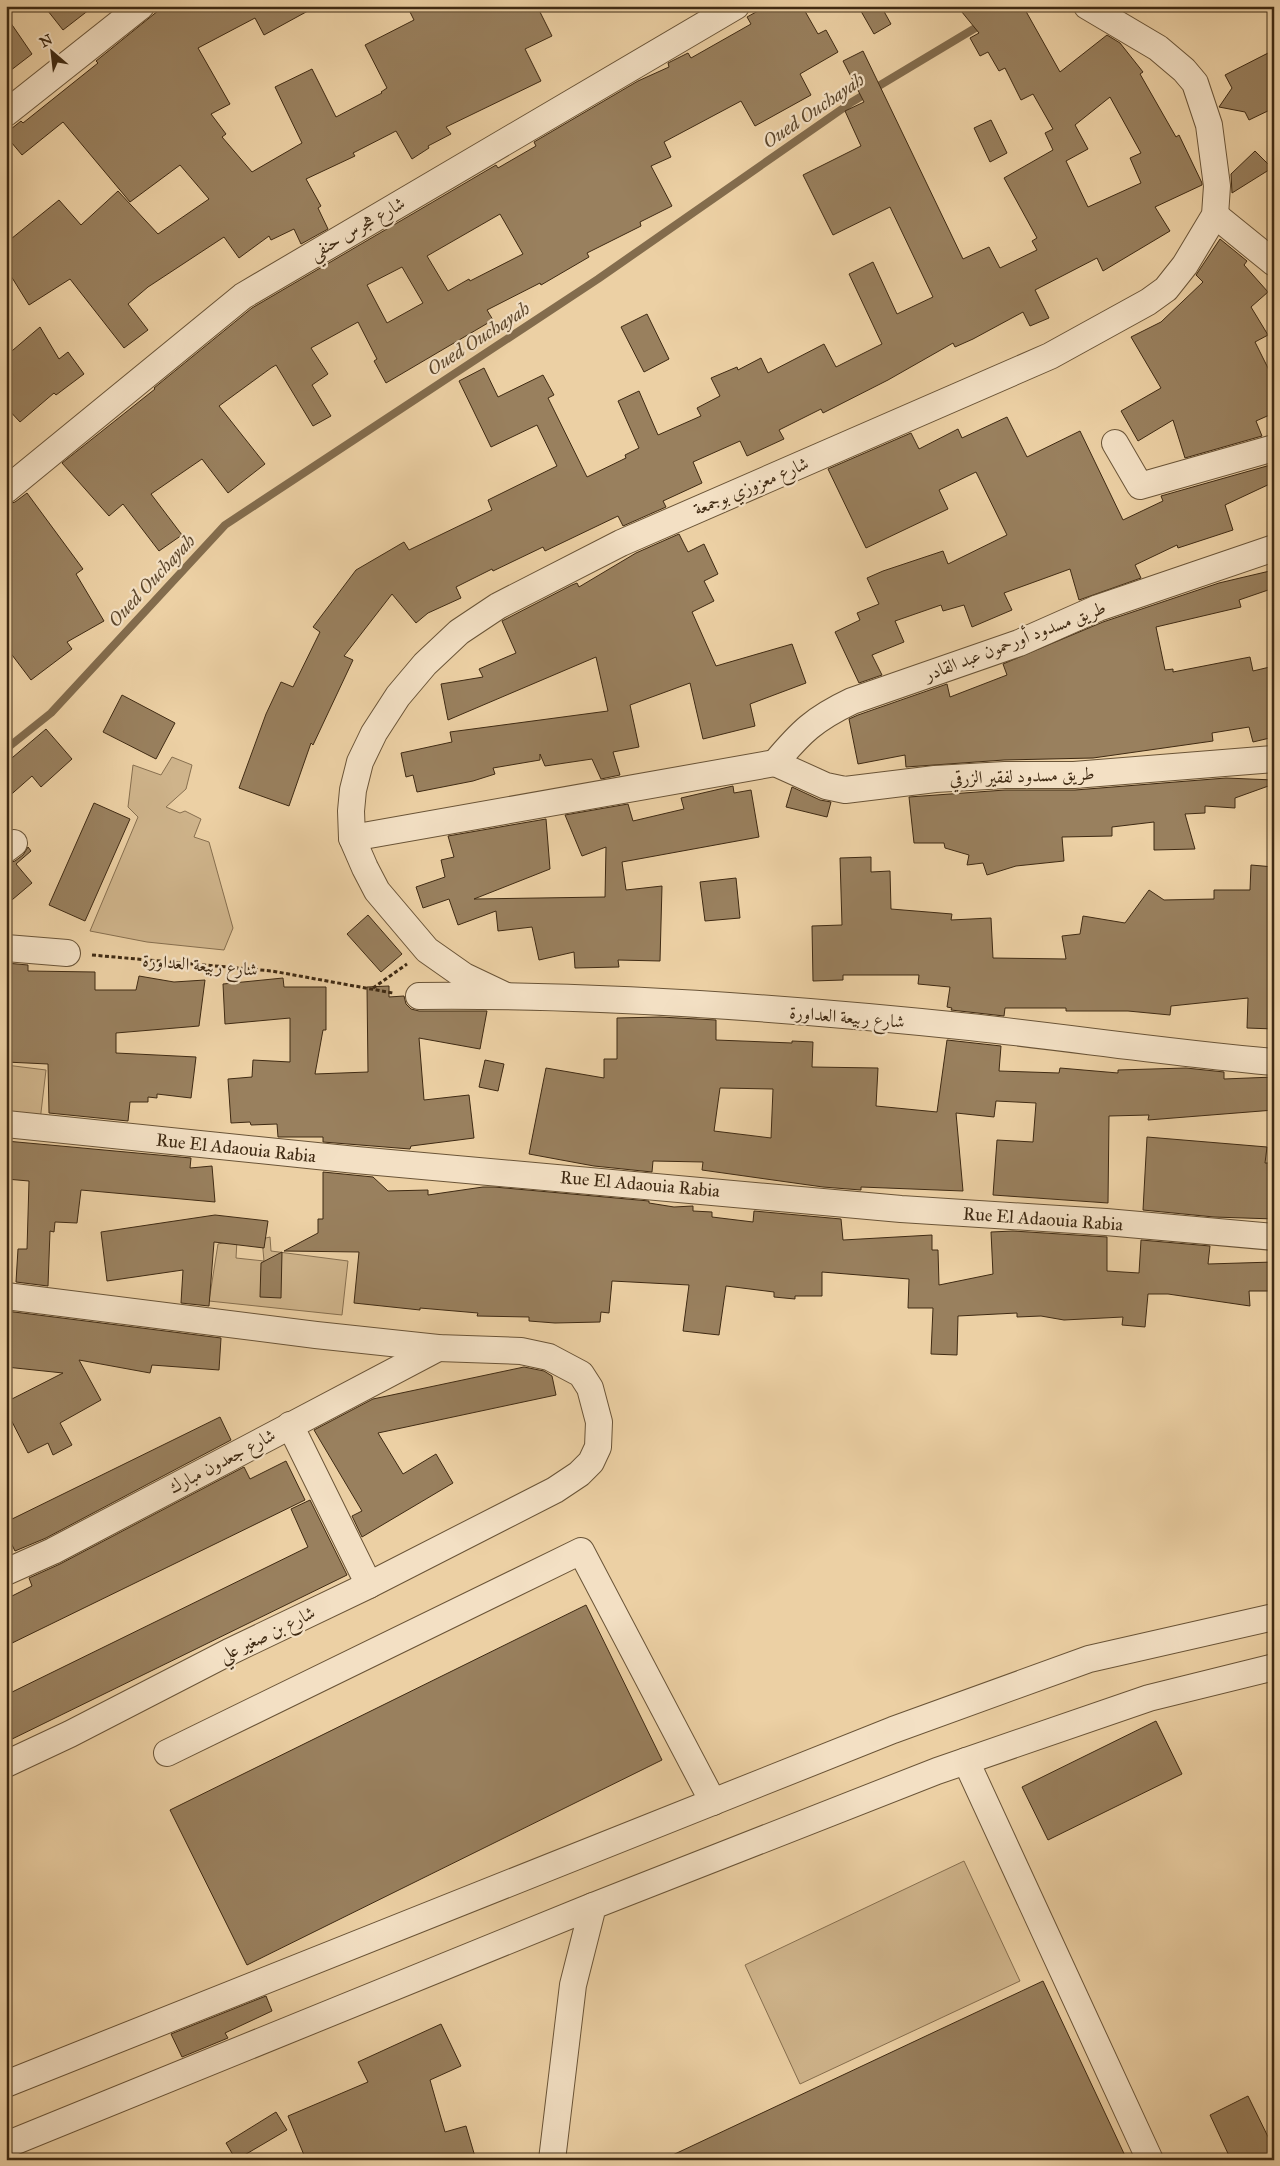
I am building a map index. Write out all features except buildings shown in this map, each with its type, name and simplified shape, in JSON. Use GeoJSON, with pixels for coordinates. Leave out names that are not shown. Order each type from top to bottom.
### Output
{"type":"FeatureCollection","features":[{"type":"Feature","properties":{"kind":"street"},"geometry":{"type":"LineString","coordinates":[[6,113],[140,6]]}},
{"type":"Feature","properties":{"kind":"street","name":"شارع هجرس حنفي"},"geometry":{"type":"LineString","coordinates":[[6,490],[243,296],[736,6]]}},
{"type":"Feature","properties":{"kind":"street","name":"شارع معزوزي بوجمعة"},"geometry":{"type":"LineString","coordinates":[[504,995],[464,976],[427,950],[377,891],[365,868],[352,838],[351,811],[353,790],[360,762],[374,733],[398,696],[425,664],[459,632],[498,606],[620,543],[1050,356],[1148,302],[1166,289],[1185,265],[1215,215],[1217,186],[1209,125],[1196,82],[1158,48],[1097,12]]}},
{"type":"Feature","properties":{"kind":"street"},"geometry":{"type":"LineString","coordinates":[[1215,215],[1274,263]]}},
{"type":"Feature","properties":{"kind":"street"},"geometry":{"type":"LineString","coordinates":[[1115,443],[1140,486],[1274,448]]}},
{"type":"Feature","properties":{"kind":"street","name":"طريق مسدود أورحمون عبد القادر"},"geometry":{"type":"LineString","coordinates":[[775,763],[808,726],[830,711],[852,701],[1019,643],[1098,608],[1274,548]]}},
{"type":"Feature","properties":{"kind":"street","name":"طريق مسدود لفقير الزرقي"},"geometry":{"type":"LineString","coordinates":[[775,763],[826,786],[846,790],[934,779],[1004,775],[1074,775],[1274,759]]}},
{"type":"Feature","properties":{"kind":"street"},"geometry":{"type":"LineString","coordinates":[[352,838],[775,763]]}},
{"type":"Feature","properties":{"kind":"street"},"geometry":{"type":"LineString","coordinates":[[6,948],[67,953]]}},
{"type":"Feature","properties":{"kind":"street","name":"شارع ربيعة العداورة"},"geometry":{"type":"LineString","coordinates":[[419,996],[504,995],[729,1007],[968,1027],[1274,1062]]}},
{"type":"Feature","properties":{"kind":"street","name":"Rue El Adaouia Rabia"},"geometry":{"type":"LineString","coordinates":[[6,1124],[346,1159],[901,1209],[1106,1222],[1274,1238]]}},
{"type":"Feature","properties":{"kind":"street","name":"شارع بن صغير علي"},"geometry":{"type":"LineString","coordinates":[[6,1296],[316,1335],[438,1348],[521,1351],[549,1357],[581,1374],[590,1388],[599,1422],[598,1447],[591,1462],[579,1474],[555,1490],[369,1585],[229,1652],[70,1734],[6,1764]]}},
{"type":"Feature","properties":{"kind":"street","name":"شارع جعدون مبارك"},"geometry":{"type":"LineString","coordinates":[[6,1572],[53,1551],[438,1348]]}},
{"type":"Feature","properties":{"kind":"street"},"geometry":{"type":"LineString","coordinates":[[290,1425],[369,1585]]}},
{"type":"Feature","properties":{"kind":"street"},"geometry":{"type":"LineString","coordinates":[[166,1753],[581,1551],[713,1802]]}},
{"type":"Feature","properties":{"kind":"street"},"geometry":{"type":"LineString","coordinates":[[6,2084],[893,1730],[1090,1659],[1274,1617]]}},
{"type":"Feature","properties":{"kind":"street"},"geometry":{"type":"LineString","coordinates":[[6,2145],[593,1906],[966,1761],[1149,1698],[1274,1666]]}},
{"type":"Feature","properties":{"kind":"street"},"geometry":{"type":"LineString","coordinates":[[966,1761],[1150,2160]]}},
{"type":"Feature","properties":{"kind":"street"},"geometry":{"type":"LineString","coordinates":[[552,2160],[573,1985],[593,1906]]}},
{"type":"Feature","properties":{"kind":"path","name":"شارع ربيعة العداورة"},"geometry":{"type":"LineString","coordinates":[[67,953],[272,971],[393,993]]}},
{"type":"Feature","properties":{"kind":"path"},"geometry":{"type":"LineString","coordinates":[[372,989],[408,963]]}},
{"type":"Feature","properties":{"kind":"shaded area"},"geometry":{"type":"Polygon","coordinates":[[[172,757],[192,765],[186,789],[166,807],[180,813],[185,811],[201,819],[194,837],[209,842],[233,928],[224,950],[147,942],[90,931],[138,817],[128,807],[133,765],[161,775],[172,757]]]}},
{"type":"Feature","properties":{"kind":"shaded area"},"geometry":{"type":"Polygon","coordinates":[[[6,1065],[46,1070],[40,1121],[6,1117],[6,1065]]]}},
{"type":"Feature","properties":{"kind":"shaded area"},"geometry":{"type":"Polygon","coordinates":[[[270,1237],[271,1251],[348,1261],[342,1315],[209,1301],[218,1244],[237,1240],[236,1258],[264,1261],[262,1239],[270,1237]]]}},
{"type":"Feature","properties":{"kind":"shaded area"},"geometry":{"type":"Polygon","coordinates":[[[964,1861],[1020,1981],[800,2084],[745,1965],[964,1861]]]}},
{"type":"Feature","properties":{"kind":"waterway","name":"Oued Ouchayah"},"geometry":{"type":"LineString","coordinates":[[6,749],[51,713],[225,525],[598,279],[852,102],[982,24]]}}]}
